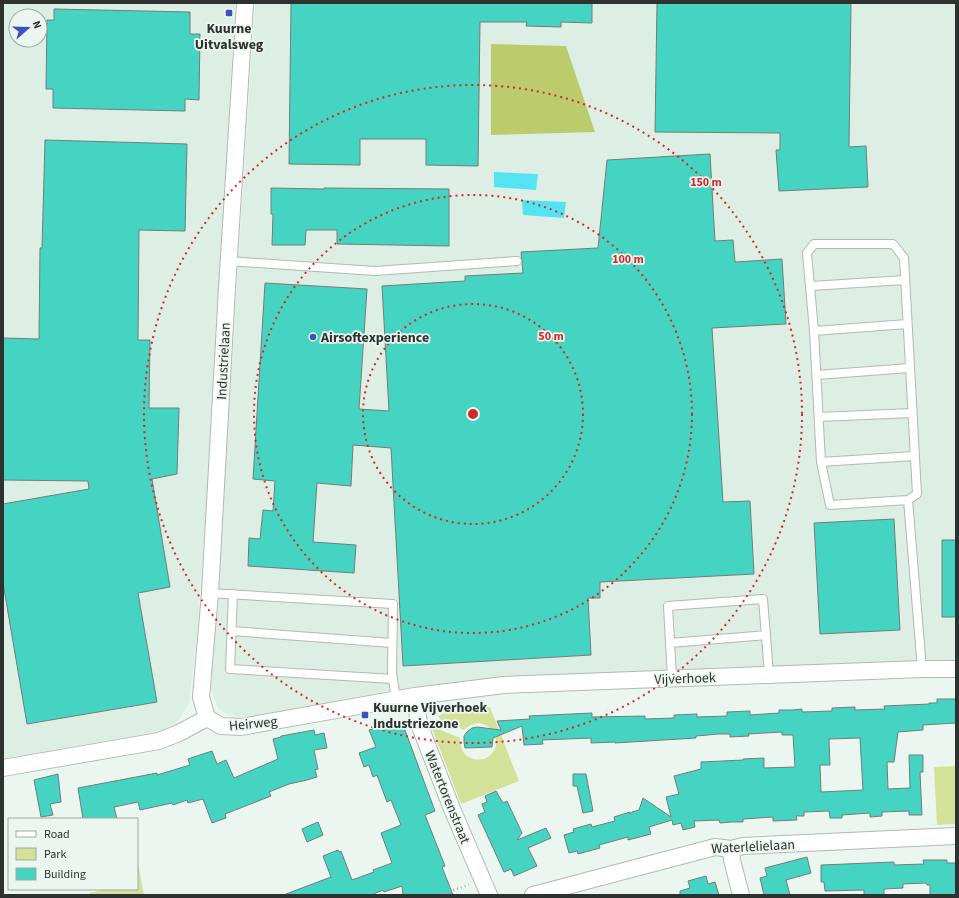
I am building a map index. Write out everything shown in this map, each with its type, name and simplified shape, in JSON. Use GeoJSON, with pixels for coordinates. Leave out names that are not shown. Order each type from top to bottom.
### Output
{"type":"FeatureCollection","features":[{"type":"Feature","properties":{"kind":"street","name":"Industrielaan"},"geometry":{"type":"LineString","coordinates":[[207,718],[201,698],[210,593],[228,261],[245,3]]}},
{"type":"Feature","properties":{"kind":"street","name":"Vijverhoek"},"geometry":{"type":"LineString","coordinates":[[415,696],[504,685],[769,674],[956,669]]}},
{"type":"Feature","properties":{"kind":"street","name":"Heirweg"},"geometry":{"type":"LineString","coordinates":[[207,718],[221,726],[241,727],[415,696]]}},
{"type":"Feature","properties":{"kind":"street","name":"Watertorenstraat"},"geometry":{"type":"LineString","coordinates":[[415,696],[419,724],[452,810],[486,888]]}},
{"type":"Feature","properties":{"kind":"street"},"geometry":{"type":"LineString","coordinates":[[3,768],[159,741],[179,733],[207,718]]}},
{"type":"Feature","properties":{"kind":"street","name":"Waterlelielaan"},"geometry":{"type":"LineString","coordinates":[[533,895],[715,847],[731,849],[743,846],[956,836]]}},
{"type":"Feature","properties":{"kind":"street"},"geometry":{"type":"LineString","coordinates":[[731,849],[732,860],[741,895]]}},
{"type":"Feature","properties":{"kind":"lane"},"geometry":{"type":"LineString","coordinates":[[814,244],[893,244],[904,258],[905,280],[917,494],[908,500],[830,505],[821,462],[817,375],[811,286],[807,253],[814,244]]}},
{"type":"Feature","properties":{"kind":"lane"},"geometry":{"type":"LineString","coordinates":[[228,261],[375,271],[517,261]]}},
{"type":"Feature","properties":{"kind":"lane"},"geometry":{"type":"LineString","coordinates":[[811,286],[905,280]]}},
{"type":"Feature","properties":{"kind":"lane"},"geometry":{"type":"LineString","coordinates":[[814,331],[907,324]]}},
{"type":"Feature","properties":{"kind":"lane"},"geometry":{"type":"LineString","coordinates":[[817,375],[910,368]]}},
{"type":"Feature","properties":{"kind":"lane"},"geometry":{"type":"LineString","coordinates":[[819,418],[912,413]]}},
{"type":"Feature","properties":{"kind":"lane"},"geometry":{"type":"LineString","coordinates":[[821,462],[914,456]]}},
{"type":"Feature","properties":{"kind":"lane"},"geometry":{"type":"LineString","coordinates":[[908,500],[922,669]]}},
{"type":"Feature","properties":{"kind":"lane"},"geometry":{"type":"LineString","coordinates":[[210,593],[393,604],[392,672],[396,700]]}},
{"type":"Feature","properties":{"kind":"lane"},"geometry":{"type":"LineString","coordinates":[[233,594],[230,669],[393,679]]}},
{"type":"Feature","properties":{"kind":"lane"},"geometry":{"type":"LineString","coordinates":[[672,678],[668,606],[763,600],[769,674]]}},
{"type":"Feature","properties":{"kind":"lane"},"geometry":{"type":"LineString","coordinates":[[232,631],[392,643]]}},
{"type":"Feature","properties":{"kind":"lane"},"geometry":{"type":"LineString","coordinates":[[670,643],[766,635]]}},
{"type":"Feature","properties":{"kind":"path"},"geometry":{"type":"LineString","coordinates":[[438,895],[486,888]]}},
{"type":"Feature","properties":{"kind":"shaded area"},"geometry":{"type":"Polygon","coordinates":[[[3,3],[235,3],[216,368],[197,637],[189,703],[176,724],[152,735],[3,760],[3,3]]]}},
{"type":"Feature","properties":{"kind":"shaded area"},"geometry":{"type":"Polygon","coordinates":[[[255,3],[956,3],[956,661],[492,680],[263,716],[241,717],[226,714],[218,708],[211,688],[255,3]]]}},
{"type":"Feature","properties":{"kind":"green space"},"geometry":{"type":"Polygon","coordinates":[[[491,44],[566,46],[595,132],[491,135],[491,44]]]}},
{"type":"Feature","properties":{"kind":"green space"},"geometry":{"type":"Polygon","coordinates":[[[490,707],[519,781],[461,804],[431,726],[460,738],[462,750],[468,757],[473,759],[484,759],[493,752],[496,745],[496,738],[493,731],[481,723],[473,724],[464,730],[441,720],[438,716],[442,714],[490,707]]]}},
{"type":"Feature","properties":{"kind":"green space"},"geometry":{"type":"Polygon","coordinates":[[[956,766],[956,824],[937,825],[934,767],[956,766]]]}},
{"type":"Feature","properties":{"kind":"green space"},"geometry":{"type":"Polygon","coordinates":[[[138,863],[144,895],[89,895],[89,893],[103,890],[138,890],[138,863]]]}},
{"type":"Feature","properties":{"kind":"water"},"geometry":{"type":"Polygon","coordinates":[[[494,172],[538,174],[536,190],[494,187],[494,172]]]}},
{"type":"Feature","properties":{"kind":"water"},"geometry":{"type":"Polygon","coordinates":[[[522,200],[566,202],[564,218],[523,215],[522,200]]]}},
{"type":"Feature","properties":{"kind":"building"},"geometry":{"type":"Polygon","coordinates":[[[291,3],[592,3],[592,23],[561,22],[561,27],[526,26],[527,22],[480,22],[478,166],[426,165],[426,139],[360,139],[360,165],[289,164],[291,3]]]}},
{"type":"Feature","properties":{"kind":"building"},"geometry":{"type":"Polygon","coordinates":[[[657,3],[851,3],[849,147],[866,146],[868,187],[779,191],[776,150],[780,150],[780,133],[655,132],[657,3]]]}},
{"type":"Feature","properties":{"kind":"building"},"geometry":{"type":"Polygon","coordinates":[[[54,9],[190,12],[190,34],[200,34],[199,100],[185,99],[185,111],[53,108],[53,89],[46,89],[48,20],[54,20],[54,9]]]}},
{"type":"Feature","properties":{"kind":"building"},"geometry":{"type":"Polygon","coordinates":[[[45,140],[187,144],[185,231],[139,230],[138,340],[150,340],[149,408],[179,408],[177,474],[152,479],[170,587],[138,593],[157,702],[27,724],[3,583],[3,504],[89,489],[88,481],[3,480],[3,338],[39,339],[40,248],[42,248],[45,140]]]}},
{"type":"Feature","properties":{"kind":"building"},"geometry":{"type":"Polygon","coordinates":[[[710,154],[715,241],[733,240],[735,262],[782,259],[786,324],[712,328],[723,502],[750,501],[754,574],[600,582],[600,598],[588,598],[591,655],[403,666],[391,448],[353,445],[351,486],[317,483],[313,542],[356,545],[354,573],[248,566],[249,538],[260,539],[263,510],[273,511],[275,481],[253,479],[265,283],[367,289],[359,409],[389,411],[382,286],[465,281],[465,276],[523,273],[521,252],[598,248],[607,160],[710,154]]]}},
{"type":"Feature","properties":{"kind":"building"},"geometry":{"type":"Polygon","coordinates":[[[271,188],[449,189],[449,246],[337,244],[337,230],[306,230],[305,245],[272,245],[273,214],[271,214],[271,188]]]}},
{"type":"Feature","properties":{"kind":"building"},"geometry":{"type":"Polygon","coordinates":[[[894,519],[900,630],[820,634],[814,523],[894,519]]]}},
{"type":"Feature","properties":{"kind":"building"},"geometry":{"type":"Polygon","coordinates":[[[942,540],[956,540],[956,617],[942,617],[942,540]]]}},
{"type":"Feature","properties":{"kind":"building"},"geometry":{"type":"Polygon","coordinates":[[[937,699],[956,699],[956,723],[923,725],[923,730],[898,732],[894,762],[887,762],[888,789],[910,788],[909,755],[923,755],[923,772],[920,772],[922,815],[909,815],[909,811],[882,812],[882,816],[870,817],[870,813],[842,815],[842,818],[830,818],[829,811],[804,812],[804,816],[796,816],[797,820],[773,821],[773,817],[743,819],[743,822],[720,823],[719,820],[694,821],[695,827],[683,830],[681,823],[673,825],[672,820],[649,827],[651,834],[628,840],[628,837],[599,845],[600,848],[578,854],[577,851],[569,853],[564,835],[574,832],[573,829],[591,824],[592,827],[615,821],[614,817],[630,812],[630,814],[639,810],[643,798],[671,817],[666,797],[679,794],[674,776],[701,769],[701,762],[764,758],[764,768],[795,767],[793,735],[782,735],[782,732],[748,734],[749,736],[730,737],[730,734],[719,734],[696,736],[696,738],[615,743],[591,743],[591,738],[542,740],[543,744],[524,745],[522,726],[493,738],[492,747],[465,748],[464,742],[464,736],[472,728],[477,727],[501,730],[497,721],[530,719],[529,716],[592,713],[592,717],[645,716],[645,719],[674,718],[674,715],[697,714],[697,717],[727,716],[727,712],[750,711],[750,715],[779,713],[779,710],[802,709],[802,712],[832,711],[832,708],[855,707],[855,710],[885,709],[884,706],[937,703],[937,699]],[[860,738],[829,739],[830,765],[820,765],[821,792],[863,790],[860,738]]]}},
{"type":"Feature","properties":{"kind":"building"},"geometry":{"type":"Polygon","coordinates":[[[402,722],[435,811],[425,815],[445,866],[442,867],[453,895],[403,895],[402,886],[384,892],[383,890],[371,895],[286,895],[331,877],[323,856],[338,850],[339,852],[341,851],[352,880],[374,872],[373,870],[392,863],[381,833],[401,825],[391,800],[387,802],[377,775],[373,777],[369,765],[364,767],[359,753],[376,747],[369,730],[383,725],[385,729],[402,722]]]}},
{"type":"Feature","properties":{"kind":"building"},"geometry":{"type":"Polygon","coordinates":[[[314,730],[315,735],[324,733],[327,748],[314,750],[318,769],[315,770],[317,777],[289,784],[269,792],[271,796],[225,814],[226,818],[212,823],[203,799],[188,803],[187,800],[173,805],[172,803],[140,810],[138,802],[114,807],[117,818],[83,818],[78,788],[157,773],[157,775],[190,765],[188,759],[212,751],[217,764],[226,760],[234,778],[278,759],[273,739],[281,736],[314,730]]]}},
{"type":"Feature","properties":{"kind":"building"},"geometry":{"type":"Polygon","coordinates":[[[58,774],[61,802],[50,804],[53,815],[41,817],[34,780],[58,774]]]}},
{"type":"Feature","properties":{"kind":"building"},"geometry":{"type":"Polygon","coordinates":[[[573,774],[586,774],[593,811],[583,813],[577,786],[573,786],[573,774]]]}},
{"type":"Feature","properties":{"kind":"building"},"geometry":{"type":"Polygon","coordinates":[[[496,791],[503,803],[507,801],[522,833],[517,840],[546,828],[551,838],[528,848],[537,866],[514,876],[511,869],[504,872],[478,815],[485,812],[482,804],[487,802],[485,796],[496,791]]]}},
{"type":"Feature","properties":{"kind":"building"},"geometry":{"type":"Polygon","coordinates":[[[318,822],[323,835],[307,842],[302,829],[318,822]]]}},
{"type":"Feature","properties":{"kind":"building"},"geometry":{"type":"Polygon","coordinates":[[[807,857],[811,873],[786,880],[790,895],[764,895],[760,878],[767,876],[765,868],[807,857]]]}},
{"type":"Feature","properties":{"kind":"building"},"geometry":{"type":"Polygon","coordinates":[[[923,860],[947,860],[947,863],[956,863],[956,895],[930,895],[930,885],[927,885],[926,883],[903,884],[903,888],[884,889],[884,895],[864,895],[864,890],[825,891],[824,882],[821,882],[821,865],[894,862],[894,865],[924,864],[923,860]]]}},
{"type":"Feature","properties":{"kind":"building"},"geometry":{"type":"Polygon","coordinates":[[[706,876],[708,884],[715,882],[719,895],[680,895],[680,891],[690,888],[688,881],[706,876]]]}},
{"type":"Feature","properties":{"kind":"place","name":"Kuurne Uitvalsweg"},"geometry":{"type":"Point","coordinates":[229,13]}},
{"type":"Feature","properties":{"kind":"place","name":"Airsoftexperience"},"geometry":{"type":"Point","coordinates":[313,337]}},
{"type":"Feature","properties":{"kind":"place","name":"Kuurne Vijverhoek Industriezone"},"geometry":{"type":"Point","coordinates":[365,715]}}]}
